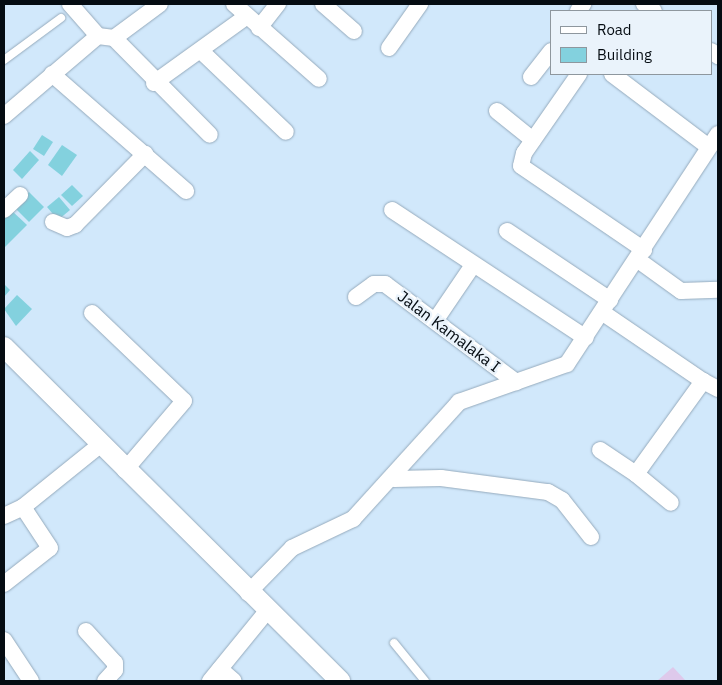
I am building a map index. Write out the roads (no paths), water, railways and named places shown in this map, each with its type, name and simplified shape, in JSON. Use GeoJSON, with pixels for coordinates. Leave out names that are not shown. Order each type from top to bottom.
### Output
{"type":"FeatureCollection","features":[{"type":"Feature","properties":{"kind":"street"},"geometry":{"type":"LineString","coordinates":[[70,4],[210,135]]}},
{"type":"Feature","properties":{"kind":"street"},"geometry":{"type":"LineString","coordinates":[[4,116],[52,74],[106,37],[160,4]]}},
{"type":"Feature","properties":{"kind":"street"},"geometry":{"type":"LineString","coordinates":[[234,4],[246,17],[319,79]]}},
{"type":"Feature","properties":{"kind":"street"},"geometry":{"type":"LineString","coordinates":[[259,28],[278,4]]}},
{"type":"Feature","properties":{"kind":"street"},"geometry":{"type":"LineString","coordinates":[[324,4],[341,9],[354,31]]}},
{"type":"Feature","properties":{"kind":"street"},"geometry":{"type":"LineString","coordinates":[[389,48],[420,4]]}},
{"type":"Feature","properties":{"kind":"street"},"geometry":{"type":"LineString","coordinates":[[154,83],[246,17]]}},
{"type":"Feature","properties":{"kind":"street"},"geometry":{"type":"LineString","coordinates":[[201,51],[286,132]]}},
{"type":"Feature","properties":{"kind":"street"},"geometry":{"type":"LineString","coordinates":[[532,77],[550,52]]}},
{"type":"Feature","properties":{"kind":"street"},"geometry":{"type":"LineString","coordinates":[[52,74],[186,191]]}},
{"type":"Feature","properties":{"kind":"street"},"geometry":{"type":"LineString","coordinates":[[578,75],[520,161],[525,172],[641,255],[681,290],[718,290]]}},
{"type":"Feature","properties":{"kind":"street"},"geometry":{"type":"LineString","coordinates":[[248,593],[292,548],[353,519],[394,479],[459,402],[516,382],[560,370],[586,338],[714,140],[614,75]]}},
{"type":"Feature","properties":{"kind":"street"},"geometry":{"type":"LineString","coordinates":[[497,111],[533,140]]}},
{"type":"Feature","properties":{"kind":"street"},"geometry":{"type":"LineString","coordinates":[[53,222],[67,228],[75,226],[145,154]]}},
{"type":"Feature","properties":{"kind":"street"},"geometry":{"type":"LineString","coordinates":[[4,210],[20,195]]}},
{"type":"Feature","properties":{"kind":"street"},"geometry":{"type":"LineString","coordinates":[[392,210],[586,338]]}},
{"type":"Feature","properties":{"kind":"street"},"geometry":{"type":"LineString","coordinates":[[507,232],[703,381],[718,390]]}},
{"type":"Feature","properties":{"kind":"street"},"geometry":{"type":"LineString","coordinates":[[435,321],[473,265]]}},
{"type":"Feature","properties":{"kind":"street","name":"Jalan Kamalaka I"},"geometry":{"type":"LineString","coordinates":[[356,297],[374,284],[385,284],[516,382]]}},
{"type":"Feature","properties":{"kind":"street"},"geometry":{"type":"LineString","coordinates":[[92,313],[184,401],[125,470]]}},
{"type":"Feature","properties":{"kind":"street"},"geometry":{"type":"LineString","coordinates":[[4,347],[248,593],[340,681]]}},
{"type":"Feature","properties":{"kind":"street"},"geometry":{"type":"LineString","coordinates":[[636,474],[703,381]]}},
{"type":"Feature","properties":{"kind":"street"},"geometry":{"type":"LineString","coordinates":[[4,516],[22,507],[101,444]]}},
{"type":"Feature","properties":{"kind":"street"},"geometry":{"type":"LineString","coordinates":[[600,450],[636,474],[671,503]]}},
{"type":"Feature","properties":{"kind":"street"},"geometry":{"type":"LineString","coordinates":[[394,479],[441,478],[548,492],[562,500],[591,537]]}},
{"type":"Feature","properties":{"kind":"street"},"geometry":{"type":"LineString","coordinates":[[4,584],[50,548],[22,507]]}},
{"type":"Feature","properties":{"kind":"street"},"geometry":{"type":"LineString","coordinates":[[234,681],[215,675],[267,611]]}},
{"type":"Feature","properties":{"kind":"street"},"geometry":{"type":"LineString","coordinates":[[86,631],[115,663],[116,670],[105,681]]}},
{"type":"Feature","properties":{"kind":"street"},"geometry":{"type":"LineString","coordinates":[[4,640],[32,681]]}},
{"type":"Feature","properties":{"kind":"lane"},"geometry":{"type":"LineString","coordinates":[[4,60],[61,18]]}},
{"type":"Feature","properties":{"kind":"lane"},"geometry":{"type":"LineString","coordinates":[[394,643],[425,681]]}}]}
